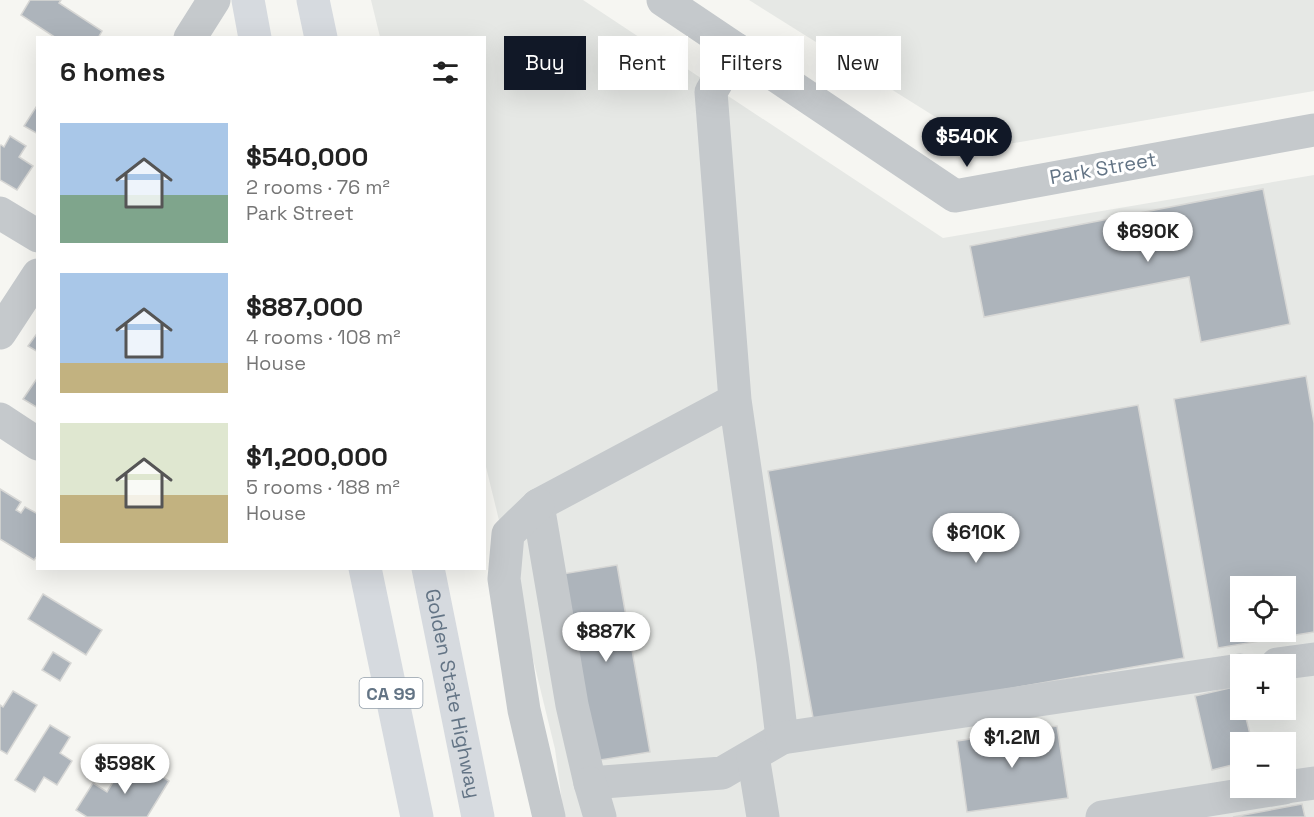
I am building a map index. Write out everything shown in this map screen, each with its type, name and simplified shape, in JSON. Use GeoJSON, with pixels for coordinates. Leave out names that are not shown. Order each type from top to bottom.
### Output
{"type":"FeatureCollection","features":[{"type":"Feature","properties":{"kind":"highway"},"geometry":{"type":"LineString","coordinates":[[248,0],[255,36]]}},
{"type":"Feature","properties":{"kind":"highway"},"geometry":{"type":"LineString","coordinates":[[313,0],[321,36]]}},
{"type":"Feature","properties":{"kind":"highway","name":"CA 99"},"geometry":{"type":"LineString","coordinates":[[365,570],[417,817]]}},
{"type":"Feature","properties":{"kind":"highway","name":"Golden State Highway"},"geometry":{"type":"LineString","coordinates":[[428,570],[478,817]]}},
{"type":"Feature","properties":{"kind":"street"},"geometry":{"type":"LineString","coordinates":[[191,36],[214,0]]}},
{"type":"Feature","properties":{"kind":"street","name":"Park Street"},"geometry":{"type":"LineString","coordinates":[[663,0],[717,36]]}},
{"type":"Feature","properties":{"kind":"street"},"geometry":{"type":"LineString","coordinates":[[712,90],[735,400],[782,738]]}},
{"type":"Feature","properties":{"kind":"street","name":"Park Street"},"geometry":{"type":"LineString","coordinates":[[797,90],[955,196],[1314,130]]}},
{"type":"Feature","properties":{"kind":"street"},"geometry":{"type":"LineString","coordinates":[[0,213],[36,235]]}},
{"type":"Feature","properties":{"kind":"street"},"geometry":{"type":"LineString","coordinates":[[0,333],[36,278]]}},
{"type":"Feature","properties":{"kind":"street"},"geometry":{"type":"LineString","coordinates":[[549,817],[524,710],[504,579],[508,534],[538,505],[735,400]]}},
{"type":"Feature","properties":{"kind":"street"},"geometry":{"type":"LineString","coordinates":[[0,419],[36,443]]}},
{"type":"Feature","properties":{"kind":"street"},"geometry":{"type":"LineString","coordinates":[[538,505],[572,705],[600,817]]}},
{"type":"Feature","properties":{"kind":"street"},"geometry":{"type":"LineString","coordinates":[[1296,661],[1314,659]]}},
{"type":"Feature","properties":{"kind":"street"},"geometry":{"type":"LineString","coordinates":[[590,783],[722,773],[782,738],[1230,671]]}},
{"type":"Feature","properties":{"kind":"street"},"geometry":{"type":"LineString","coordinates":[[753,756],[763,817]]}},
{"type":"Feature","properties":{"kind":"street"},"geometry":{"type":"LineString","coordinates":[[1296,785],[1314,783]]}},
{"type":"Feature","properties":{"kind":"street"},"geometry":{"type":"LineString","coordinates":[[1102,817],[1230,796]]}},
{"type":"Feature","properties":{"kind":"shaded area"},"geometry":{"type":"Polygon","coordinates":[[[371,0],[583,0],[637,36],[598,36],[598,90],[688,90],[688,69],[700,77],[700,90],[719,90],[943,238],[1314,175],[1314,817],[564,817],[555,749],[486,467],[486,36],[380,36],[371,0]]]}},
{"type":"Feature","properties":{"kind":"shaded area"},"geometry":{"type":"Polygon","coordinates":[[[749,0],[1314,0],[1314,91],[985,148],[893,90],[901,90],[901,36],[816,36],[816,42],[749,0]]]}},
{"type":"Feature","properties":{"kind":"building"},"geometry":{"type":"Polygon","coordinates":[[[30,0],[61,0],[59,3],[102,31],[99,36],[53,36],[21,15],[30,0]]]}},
{"type":"Feature","properties":{"kind":"building"},"geometry":{"type":"Polygon","coordinates":[[[36,107],[36,133],[24,126],[36,107]]]}},
{"type":"Feature","properties":{"kind":"building"},"geometry":{"type":"Polygon","coordinates":[[[10,136],[26,146],[19,157],[33,166],[17,190],[0,180],[0,146],[4,147],[10,136]]]}},
{"type":"Feature","properties":{"kind":"building"},"geometry":{"type":"Polygon","coordinates":[[[1263,189],[1290,324],[1201,342],[1189,277],[984,317],[970,246],[1263,189]]]}},
{"type":"Feature","properties":{"kind":"building"},"geometry":{"type":"Polygon","coordinates":[[[36,335],[36,351],[28,346],[36,335]]]}},
{"type":"Feature","properties":{"kind":"building"},"geometry":{"type":"Polygon","coordinates":[[[1306,376],[1314,423],[1314,632],[1296,635],[1296,576],[1230,576],[1230,642],[1254,642],[1218,648],[1174,399],[1306,376]]]}},
{"type":"Feature","properties":{"kind":"building"},"geometry":{"type":"Polygon","coordinates":[[[36,380],[36,407],[23,399],[36,380]]]}},
{"type":"Feature","properties":{"kind":"building"},"geometry":{"type":"Polygon","coordinates":[[[1138,405],[1184,658],[814,723],[768,471],[1138,405]]]}},
{"type":"Feature","properties":{"kind":"building"},"geometry":{"type":"Polygon","coordinates":[[[0,489],[21,502],[16,510],[21,513],[25,507],[36,513],[36,558],[34,560],[0,539],[0,489]]]}},
{"type":"Feature","properties":{"kind":"building"},"geometry":{"type":"Polygon","coordinates":[[[617,565],[650,752],[594,761],[562,574],[617,565]]]}},
{"type":"Feature","properties":{"kind":"building"},"geometry":{"type":"Polygon","coordinates":[[[43,594],[102,630],[86,655],[28,619],[43,594]]]}},
{"type":"Feature","properties":{"kind":"building"},"geometry":{"type":"Polygon","coordinates":[[[53,652],[71,663],[60,681],[42,670],[53,652]]]}},
{"type":"Feature","properties":{"kind":"building"},"geometry":{"type":"Polygon","coordinates":[[[1230,688],[1230,720],[1246,720],[1250,732],[1230,732],[1230,766],[1212,770],[1195,696],[1230,688]]]}},
{"type":"Feature","properties":{"kind":"building"},"geometry":{"type":"Polygon","coordinates":[[[13,691],[37,705],[7,754],[0,750],[0,705],[3,707],[13,691]]]}},
{"type":"Feature","properties":{"kind":"building"},"geometry":{"type":"Polygon","coordinates":[[[50,725],[70,737],[60,753],[72,761],[57,785],[44,777],[35,792],[15,780],[50,725]]]}},
{"type":"Feature","properties":{"kind":"building"},"geometry":{"type":"Polygon","coordinates":[[[1057,726],[1068,798],[967,812],[957,741],[1057,726]]]}},
{"type":"Feature","properties":{"kind":"building"},"geometry":{"type":"Polygon","coordinates":[[[140,763],[169,781],[147,817],[87,817],[76,810],[93,783],[107,792],[124,764],[135,771],[140,763]]]}},
{"type":"Feature","properties":{"kind":"building"},"geometry":{"type":"Polygon","coordinates":[[[1302,804],[1305,817],[1233,817],[1302,804]]]}}]}
